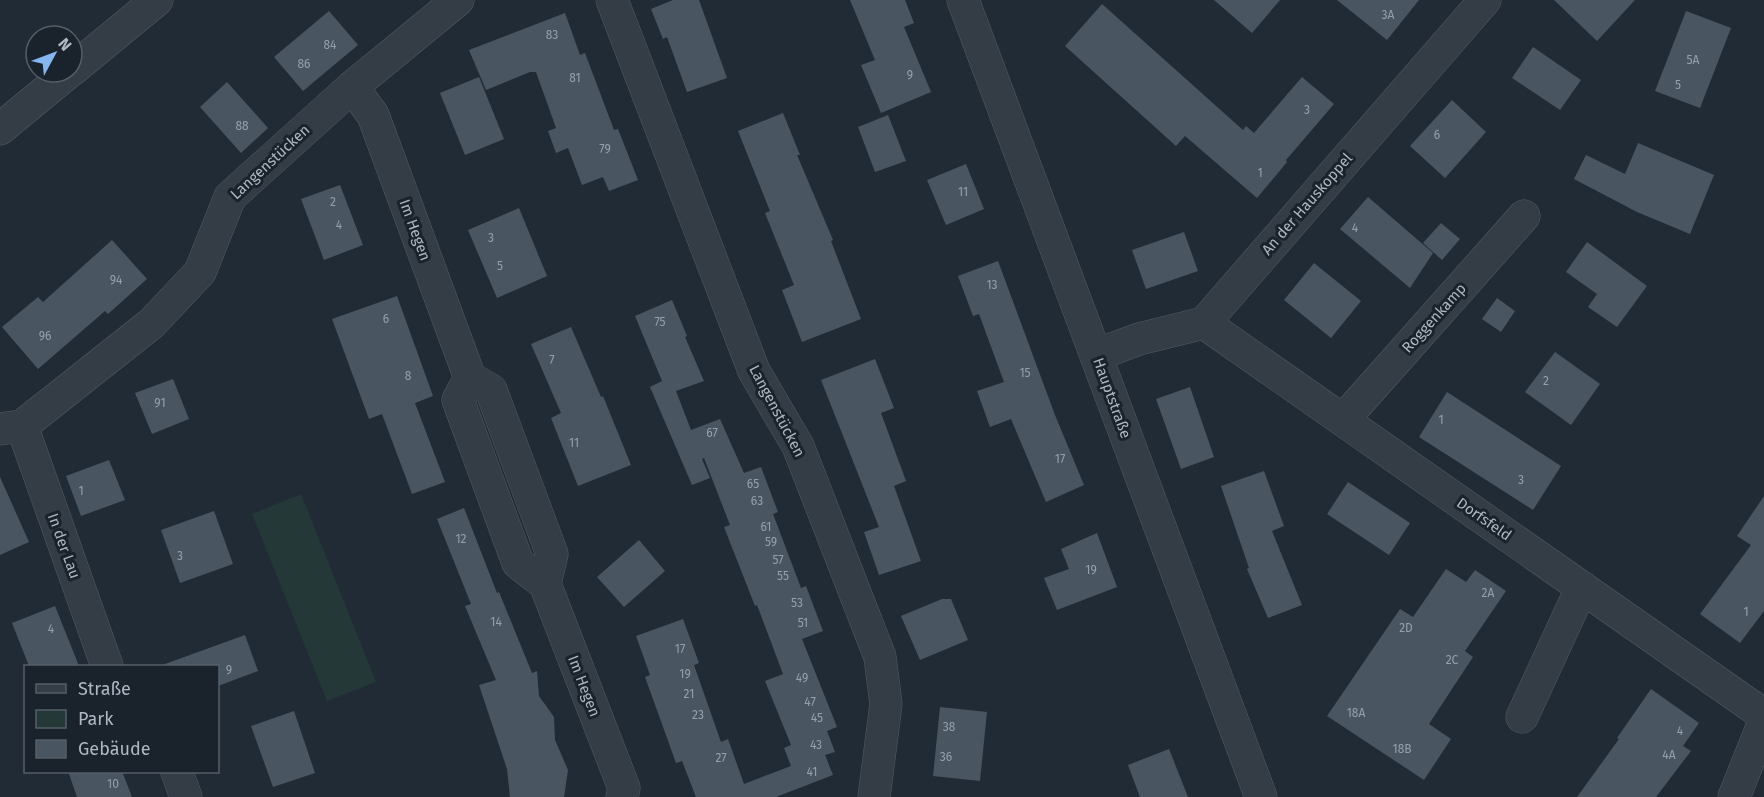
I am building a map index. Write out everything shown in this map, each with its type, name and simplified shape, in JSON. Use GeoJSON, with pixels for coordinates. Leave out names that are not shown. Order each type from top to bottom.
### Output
{"type":"FeatureCollection","features":[{"type":"Feature","properties":{"kind":"street"},"geometry":{"type":"LineString","coordinates":[[84,60],[157,0]]}},
{"type":"Feature","properties":{"kind":"street","name":"Langenstücken"},"geometry":{"type":"LineString","coordinates":[[11,428],[152,323],[200,272],[230,197],[352,87],[458,0]]}},
{"type":"Feature","properties":{"kind":"street","name":"Langenstücken"},"geometry":{"type":"LineString","coordinates":[[612,0],[754,371],[798,446],[880,657],[886,704],[874,797]]}},
{"type":"Feature","properties":{"kind":"street","name":"Hauptstraße"},"geometry":{"type":"LineString","coordinates":[[963,0],[1261,797]]}},
{"type":"Feature","properties":{"kind":"street","name":"An der Hauskoppel"},"geometry":{"type":"LineString","coordinates":[[1204,323],[1485,0]]}},
{"type":"Feature","properties":{"kind":"street"},"geometry":{"type":"LineString","coordinates":[[0,129],[55,84]]}},
{"type":"Feature","properties":{"kind":"street","name":"Im Hegen"},"geometry":{"type":"LineString","coordinates":[[352,87],[373,115],[470,378],[458,400],[518,562],[545,584],[624,794]]}},
{"type":"Feature","properties":{"kind":"street","name":"Roggenkamp"},"geometry":{"type":"LineString","coordinates":[[1343,420],[1524,216]]}},
{"type":"Feature","properties":{"kind":"street"},"geometry":{"type":"LineString","coordinates":[[1096,355],[1139,339],[1204,323]]}},
{"type":"Feature","properties":{"kind":"street","name":"Dorfsfeld"},"geometry":{"type":"LineString","coordinates":[[1204,323],[1764,715]]}},
{"type":"Feature","properties":{"kind":"street","name":"In der Lau"},"geometry":{"type":"LineString","coordinates":[[11,428],[107,665]]}},
{"type":"Feature","properties":{"kind":"street"},"geometry":{"type":"LineString","coordinates":[[1522,717],[1582,587]]}},
{"type":"Feature","properties":{"kind":"street"},"geometry":{"type":"LineString","coordinates":[[1734,797],[1764,722]]}},
{"type":"Feature","properties":{"kind":"street"},"geometry":{"type":"LineString","coordinates":[[178,773],[186,797]]}},
{"type":"Feature","properties":{"kind":"green space"},"geometry":{"type":"Polygon","coordinates":[[[301,494],[376,682],[327,701],[252,514],[301,494]]]}},
{"type":"Feature","properties":{"kind":"building"},"geometry":{"type":"Polygon","coordinates":[[[673,0],[699,0],[727,78],[687,92],[667,37],[663,39],[651,9],[673,0]]]}},
{"type":"Feature","properties":{"kind":"building"},"geometry":{"type":"Polygon","coordinates":[[[850,0],[905,0],[914,23],[904,27],[931,92],[881,113],[861,65],[875,60],[850,0]]]}},
{"type":"Feature","properties":{"kind":"building"},"geometry":{"type":"Polygon","coordinates":[[[1214,0],[1280,0],[1252,33],[1214,0]]]}},
{"type":"Feature","properties":{"kind":"building"},"geometry":{"type":"Polygon","coordinates":[[[1337,0],[1419,0],[1387,40],[1337,0]]]}},
{"type":"Feature","properties":{"kind":"building"},"geometry":{"type":"Polygon","coordinates":[[[1554,0],[1635,0],[1597,41],[1554,0]]]}},
{"type":"Feature","properties":{"kind":"building"},"geometry":{"type":"Polygon","coordinates":[[[1102,4],[1243,130],[1246,126],[1254,133],[1302,77],[1334,104],[1257,198],[1185,136],[1176,146],[1065,46],[1102,4]]]}},
{"type":"Feature","properties":{"kind":"building"},"geometry":{"type":"Polygon","coordinates":[[[329,11],[358,45],[303,91],[274,57],[329,11]]]}},
{"type":"Feature","properties":{"kind":"building"},"geometry":{"type":"Polygon","coordinates":[[[1686,11],[1731,28],[1700,108],[1655,91],[1686,11]]]}},
{"type":"Feature","properties":{"kind":"building"},"geometry":{"type":"Polygon","coordinates":[[[565,13],[580,55],[585,53],[614,130],[618,129],[638,180],[609,191],[603,177],[582,185],[568,148],[556,153],[548,131],[556,128],[536,72],[530,72],[486,90],[469,50],[565,13]]]}},
{"type":"Feature","properties":{"kind":"building"},"geometry":{"type":"Polygon","coordinates":[[[1533,47],[1581,80],[1560,110],[1512,78],[1533,47]]]}},
{"type":"Feature","properties":{"kind":"building"},"geometry":{"type":"Polygon","coordinates":[[[479,77],[504,139],[465,155],[440,93],[479,77]]]}},
{"type":"Feature","properties":{"kind":"building"},"geometry":{"type":"Polygon","coordinates":[[[227,82],[268,128],[241,153],[200,107],[227,82]]]}},
{"type":"Feature","properties":{"kind":"building"},"geometry":{"type":"Polygon","coordinates":[[[1452,100],[1486,132],[1445,178],[1410,146],[1452,100]]]}},
{"type":"Feature","properties":{"kind":"building"},"geometry":{"type":"Polygon","coordinates":[[[783,113],[861,319],[802,342],[782,290],[794,285],[765,213],[770,211],[738,131],[783,113]]]}},
{"type":"Feature","properties":{"kind":"building"},"geometry":{"type":"Polygon","coordinates":[[[888,115],[906,161],[875,172],[858,127],[888,115]]]}},
{"type":"Feature","properties":{"kind":"building"},"geometry":{"type":"Polygon","coordinates":[[[1638,143],[1714,175],[1690,234],[1637,212],[1574,179],[1586,155],[1625,174],[1638,143]]]}},
{"type":"Feature","properties":{"kind":"building"},"geometry":{"type":"Polygon","coordinates":[[[966,164],[984,209],[946,225],[927,180],[966,164]]]}},
{"type":"Feature","properties":{"kind":"building"},"geometry":{"type":"Polygon","coordinates":[[[340,185],[363,245],[324,260],[301,199],[340,185]]]}},
{"type":"Feature","properties":{"kind":"building"},"geometry":{"type":"Polygon","coordinates":[[[1368,197],[1433,253],[1410,288],[1340,229],[1368,197]]]}},
{"type":"Feature","properties":{"kind":"building"},"geometry":{"type":"Polygon","coordinates":[[[519,208],[547,276],[497,298],[468,230],[519,208]]]}},
{"type":"Feature","properties":{"kind":"building"},"geometry":{"type":"Polygon","coordinates":[[[1441,223],[1460,239],[1442,260],[1423,243],[1441,223]]]}},
{"type":"Feature","properties":{"kind":"building"},"geometry":{"type":"Polygon","coordinates":[[[1184,232],[1198,271],[1146,289],[1132,250],[1184,232]]]}},
{"type":"Feature","properties":{"kind":"building"},"geometry":{"type":"Polygon","coordinates":[[[112,240],[147,279],[108,314],[105,311],[38,369],[2,327],[38,297],[43,302],[112,240]]]}},
{"type":"Feature","properties":{"kind":"building"},"geometry":{"type":"Polygon","coordinates":[[[1587,242],[1647,286],[1617,327],[1588,307],[1597,294],[1566,272],[1587,242]]]}},
{"type":"Feature","properties":{"kind":"building"},"geometry":{"type":"Polygon","coordinates":[[[998,261],[1055,415],[1084,485],[1046,502],[1011,419],[990,427],[977,391],[1004,382],[979,314],[973,316],[958,276],[998,261]]]}},
{"type":"Feature","properties":{"kind":"building"},"geometry":{"type":"Polygon","coordinates":[[[1314,263],[1361,301],[1331,338],[1284,300],[1314,263]]]}},
{"type":"Feature","properties":{"kind":"building"},"geometry":{"type":"Polygon","coordinates":[[[397,296],[433,396],[415,403],[445,482],[412,494],[382,414],[369,419],[332,319],[397,296]]]}},
{"type":"Feature","properties":{"kind":"building"},"geometry":{"type":"Polygon","coordinates":[[[1497,298],[1515,311],[1501,332],[1482,319],[1497,298]]]}},
{"type":"Feature","properties":{"kind":"building"},"geometry":{"type":"Polygon","coordinates":[[[672,300],[704,381],[676,391],[691,430],[720,419],[744,473],[761,467],[778,512],[773,514],[801,588],[806,586],[823,631],[802,639],[837,727],[827,731],[835,752],[825,755],[833,775],[776,797],[696,797],[682,761],[676,763],[645,677],[650,675],[636,636],[683,619],[699,663],[694,665],[721,742],[728,739],[744,784],[791,766],[784,748],[791,745],[765,681],[783,674],[724,527],[730,525],[704,458],[702,459],[710,478],[692,485],[650,387],[662,381],[635,316],[672,300]]]}},
{"type":"Feature","properties":{"kind":"building"},"geometry":{"type":"Polygon","coordinates":[[[571,327],[601,397],[603,396],[631,465],[578,486],[551,418],[561,413],[531,344],[571,327]]]}},
{"type":"Feature","properties":{"kind":"building"},"geometry":{"type":"Polygon","coordinates":[[[1555,352],[1600,384],[1571,425],[1525,392],[1555,352]]]}},
{"type":"Feature","properties":{"kind":"building"},"geometry":{"type":"Polygon","coordinates":[[[875,359],[894,408],[881,413],[906,481],[894,486],[921,561],[879,575],[864,532],[879,527],[821,380],[875,359]]]}},
{"type":"Feature","properties":{"kind":"building"},"geometry":{"type":"Polygon","coordinates":[[[173,379],[189,419],[152,434],[135,393],[173,379]]]}},
{"type":"Feature","properties":{"kind":"building"},"geometry":{"type":"Polygon","coordinates":[[[1190,387],[1214,457],[1181,469],[1156,399],[1190,387]]]}},
{"type":"Feature","properties":{"kind":"building"},"geometry":{"type":"Polygon","coordinates":[[[1447,392],[1561,466],[1533,510],[1419,437],[1447,392]]]}},
{"type":"Feature","properties":{"kind":"building"},"geometry":{"type":"Polygon","coordinates":[[[109,460],[125,500],[81,516],[66,476],[109,460]]]}},
{"type":"Feature","properties":{"kind":"building"},"geometry":{"type":"Polygon","coordinates":[[[1264,471],[1284,526],[1272,531],[1302,605],[1268,618],[1247,569],[1249,568],[1221,486],[1264,471]]]}},
{"type":"Feature","properties":{"kind":"building"},"geometry":{"type":"Polygon","coordinates":[[[0,477],[29,542],[0,555],[0,477]]]}},
{"type":"Feature","properties":{"kind":"building"},"geometry":{"type":"Polygon","coordinates":[[[1348,482],[1410,523],[1389,555],[1327,514],[1348,482]]]}},
{"type":"Feature","properties":{"kind":"building"},"geometry":{"type":"Polygon","coordinates":[[[1764,496],[1764,611],[1740,643],[1700,614],[1751,545],[1737,536],[1764,496]]]}},
{"type":"Feature","properties":{"kind":"building"},"geometry":{"type":"Polygon","coordinates":[[[464,508],[497,593],[499,592],[532,673],[537,671],[539,696],[554,717],[555,740],[568,770],[564,797],[510,797],[507,769],[479,685],[496,680],[465,606],[471,604],[437,519],[464,508]]]}},
{"type":"Feature","properties":{"kind":"building"},"geometry":{"type":"Polygon","coordinates":[[[214,511],[233,564],[180,583],[161,530],[214,511]]]}},
{"type":"Feature","properties":{"kind":"building"},"geometry":{"type":"Polygon","coordinates":[[[1097,533],[1117,587],[1057,610],[1044,578],[1069,569],[1061,549],[1097,533]]]}},
{"type":"Feature","properties":{"kind":"building"},"geometry":{"type":"Polygon","coordinates":[[[639,540],[665,571],[624,607],[597,577],[639,540]]]}},
{"type":"Feature","properties":{"kind":"building"},"geometry":{"type":"Polygon","coordinates":[[[1446,569],[1466,582],[1475,570],[1506,591],[1465,651],[1473,657],[1429,724],[1451,739],[1424,780],[1327,716],[1400,609],[1413,617],[1446,569]]]}},
{"type":"Feature","properties":{"kind":"building"},"geometry":{"type":"Polygon","coordinates":[[[942,599],[951,599],[968,640],[920,660],[901,616],[942,599]]]}},
{"type":"Feature","properties":{"kind":"building"},"geometry":{"type":"Polygon","coordinates":[[[55,606],[79,665],[29,665],[12,623],[55,606]]]}},
{"type":"Feature","properties":{"kind":"building"},"geometry":{"type":"Polygon","coordinates":[[[245,635],[258,671],[219,686],[219,665],[165,664],[245,635]]]}},
{"type":"Feature","properties":{"kind":"building"},"geometry":{"type":"Polygon","coordinates":[[[1651,689],[1699,723],[1683,746],[1691,751],[1656,797],[1577,797],[1619,739],[1617,738],[1651,689]]]}},
{"type":"Feature","properties":{"kind":"building"},"geometry":{"type":"Polygon","coordinates":[[[940,707],[987,712],[980,781],[933,776],[940,707]]]}},
{"type":"Feature","properties":{"kind":"building"},"geometry":{"type":"Polygon","coordinates":[[[294,711],[315,773],[273,787],[251,726],[294,711]]]}},
{"type":"Feature","properties":{"kind":"building"},"geometry":{"type":"Polygon","coordinates":[[[1169,749],[1188,797],[1140,797],[1128,765],[1169,749]]]}},
{"type":"Feature","properties":{"kind":"building"},"geometry":{"type":"Polygon","coordinates":[[[69,773],[123,773],[132,797],[77,797],[69,773]]]}}]}
